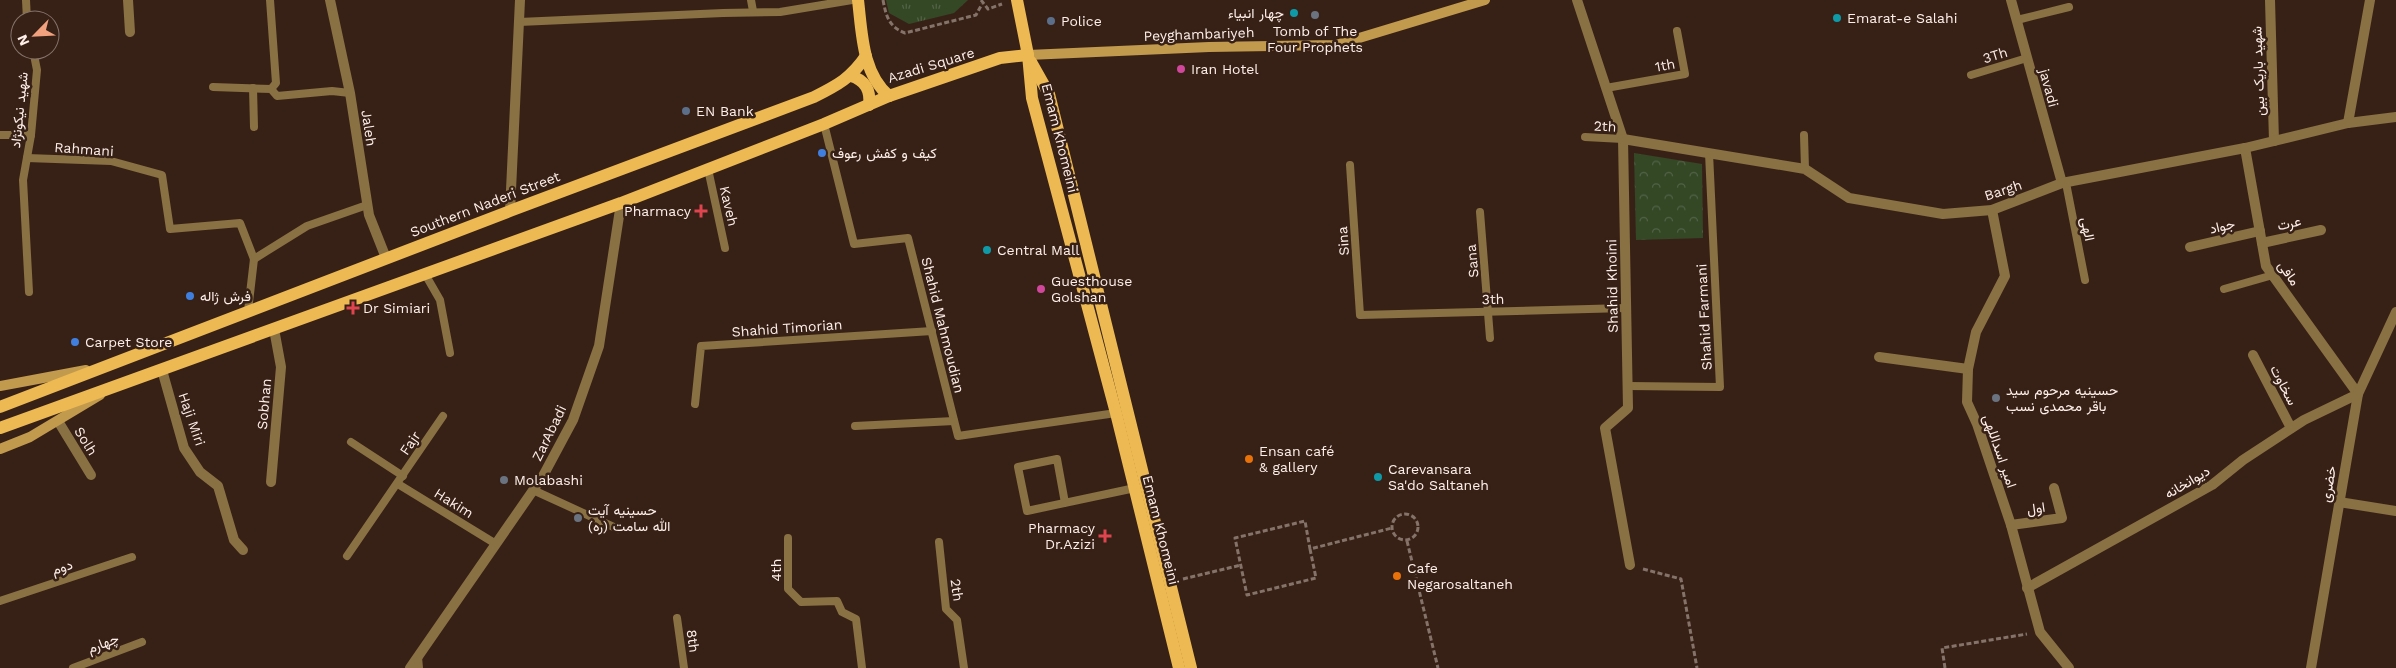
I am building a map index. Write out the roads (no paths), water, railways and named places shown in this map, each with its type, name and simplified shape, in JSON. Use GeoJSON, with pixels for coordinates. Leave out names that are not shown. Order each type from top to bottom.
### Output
{"type":"FeatureCollection","features":[{"type":"Feature","properties":{"kind":"main road","name":"Azadi Square"},"geometry":{"type":"LineString","coordinates":[[858,0],[866,56],[875,82],[889,96],[1000,58],[1028,55]]}},
{"type":"Feature","properties":{"kind":"main road"},"geometry":{"type":"LineString","coordinates":[[1017,0],[1028,55]]}},
{"type":"Feature","properties":{"kind":"main road","name":"Peyghambariyeh"},"geometry":{"type":"LineString","coordinates":[[1028,55],[1209,47],[1336,45],[1485,0]]}},
{"type":"Feature","properties":{"kind":"main road","name":"Emam Khomeini"},"geometry":{"type":"LineString","coordinates":[[1028,55],[1032,98],[1116,413],[1180,668]]}},
{"type":"Feature","properties":{"kind":"main road","name":"Emam Khomeini"},"geometry":{"type":"LineString","coordinates":[[1028,55],[1049,94],[1191,668]]}},
{"type":"Feature","properties":{"kind":"main road","name":"Southern Naderi Street"},"geometry":{"type":"LineString","coordinates":[[0,407],[510,210],[814,97],[839,85],[851,76],[866,56]]}},
{"type":"Feature","properties":{"kind":"main road"},"geometry":{"type":"LineString","coordinates":[[851,76],[865,85],[870,98],[869,105]]}},
{"type":"Feature","properties":{"kind":"main road"},"geometry":{"type":"LineString","coordinates":[[0,428],[621,203],[824,124],[889,96]]}},
{"type":"Feature","properties":{"kind":"main road","name":"Southern Naderi Street"},"geometry":{"type":"LineString","coordinates":[[0,386],[104,367]]}},
{"type":"Feature","properties":{"kind":"main road"},"geometry":{"type":"LineString","coordinates":[[0,449],[30,437],[116,386]]}},
{"type":"Feature","properties":{"kind":"street"},"geometry":{"type":"LineString","coordinates":[[128,0],[130,32]]}},
{"type":"Feature","properties":{"kind":"street","name":"Jaleh"},"geometry":{"type":"LineString","coordinates":[[330,0],[350,93],[369,215],[386,258]]}},
{"type":"Feature","properties":{"kind":"street"},"geometry":{"type":"LineString","coordinates":[[510,210],[520,0]]}},
{"type":"Feature","properties":{"kind":"street","name":"Shahid Khoini"},"geometry":{"type":"LineString","coordinates":[[1577,0],[1623,139],[1628,408],[1605,428],[1630,565]]}},
{"type":"Feature","properties":{"kind":"street","name":"javadi"},"geometry":{"type":"LineString","coordinates":[[2011,0],[2064,183]]}},
{"type":"Feature","properties":{"kind":"street","name":"شهید باریک بین"},"geometry":{"type":"LineString","coordinates":[[2270,0],[2274,141]]}},
{"type":"Feature","properties":{"kind":"street"},"geometry":{"type":"LineString","coordinates":[[2348,123],[2370,0]]}},
{"type":"Feature","properties":{"kind":"street","name":"Bargh"},"geometry":{"type":"LineString","coordinates":[[1623,139],[1805,169],[1849,198],[1943,214],[1992,210],[2064,183],[2245,148],[2348,123],[2396,117]]}},
{"type":"Feature","properties":{"kind":"street","name":"مافی"},"geometry":{"type":"LineString","coordinates":[[2245,148],[2266,266],[2358,394]]}},
{"type":"Feature","properties":{"kind":"street","name":"ZarAbadi"},"geometry":{"type":"LineString","coordinates":[[410,668],[533,490],[573,420],[599,346],[621,203]]}},
{"type":"Feature","properties":{"kind":"street","name":"امیر اسداللهی"},"geometry":{"type":"LineString","coordinates":[[1992,210],[2005,276],[1976,332],[1968,369],[1967,402],[1977,424],[2011,525],[2040,632],[2069,668]]}},
{"type":"Feature","properties":{"kind":"street","name":"عرت"},"geometry":{"type":"LineString","coordinates":[[2262,243],[2321,230]]}},
{"type":"Feature","properties":{"kind":"street","name":"جواد"},"geometry":{"type":"LineString","coordinates":[[2190,248],[2260,231]]}},
{"type":"Feature","properties":{"kind":"street","name":"خضری"},"geometry":{"type":"LineString","coordinates":[[2311,668],[2358,394],[2395,315]]}},
{"type":"Feature","properties":{"kind":"street","name":"Sobhan"},"geometry":{"type":"LineString","coordinates":[[271,482],[281,367],[274,329]]}},
{"type":"Feature","properties":{"kind":"street","name":"سخاوت"},"geometry":{"type":"LineString","coordinates":[[2252,355],[2290,428]]}},
{"type":"Feature","properties":{"kind":"street"},"geometry":{"type":"LineString","coordinates":[[1879,357],[1968,369]]}},
{"type":"Feature","properties":{"kind":"street","name":"Haji Miri"},"geometry":{"type":"LineString","coordinates":[[162,370],[184,448],[200,472],[218,486],[234,540],[242,550]]}},
{"type":"Feature","properties":{"kind":"street","name":"دیوانخانه"},"geometry":{"type":"LineString","coordinates":[[2028,588],[2212,485],[2243,460],[2290,428],[2358,394]]}},
{"type":"Feature","properties":{"kind":"street","name":"Solh"},"geometry":{"type":"LineString","coordinates":[[58,421],[91,474]]}},
{"type":"Feature","properties":{"kind":"street","name":"اول"},"geometry":{"type":"LineString","coordinates":[[2011,525],[2062,518],[2054,488]]}},
{"type":"Feature","properties":{"kind":"street"},"geometry":{"type":"LineString","coordinates":[[2339,502],[2396,511]]}},
{"type":"Feature","properties":{"kind":"lane"},"geometry":{"type":"LineString","coordinates":[[270,0],[276,83],[271,89]]}},
{"type":"Feature","properties":{"kind":"lane"},"geometry":{"type":"LineString","coordinates":[[751,0],[753,12]]}},
{"type":"Feature","properties":{"kind":"lane"},"geometry":{"type":"LineString","coordinates":[[519,22],[780,12],[852,0]]}},
{"type":"Feature","properties":{"kind":"lane"},"geometry":{"type":"LineString","coordinates":[[2017,20],[2069,7]]}},
{"type":"Feature","properties":{"kind":"lane","name":"1th"},"geometry":{"type":"LineString","coordinates":[[1606,88],[1685,74],[1677,31]]}},
{"type":"Feature","properties":{"kind":"lane","name":"3Th"},"geometry":{"type":"LineString","coordinates":[[1971,75],[2027,58]]}},
{"type":"Feature","properties":{"kind":"lane","name":"شهید نیکونژاد"},"geometry":{"type":"LineString","coordinates":[[29,292],[22,180],[32,135],[36,70],[34,60]]}},
{"type":"Feature","properties":{"kind":"lane"},"geometry":{"type":"LineString","coordinates":[[213,87],[271,89],[277,96],[332,91],[350,93]]}},
{"type":"Feature","properties":{"kind":"lane"},"geometry":{"type":"LineString","coordinates":[[253,88],[254,127]]}},
{"type":"Feature","properties":{"kind":"lane","name":"Shahid Mahmoudian"},"geometry":{"type":"LineString","coordinates":[[824,124],[854,244],[908,238],[954,421]]}},
{"type":"Feature","properties":{"kind":"lane"},"geometry":{"type":"LineString","coordinates":[[0,135],[32,135]]}},
{"type":"Feature","properties":{"kind":"lane"},"geometry":{"type":"LineString","coordinates":[[1804,135],[1805,169]]}},
{"type":"Feature","properties":{"kind":"lane","name":"2th"},"geometry":{"type":"LineString","coordinates":[[1585,137],[1623,139]]}},
{"type":"Feature","properties":{"kind":"lane","name":"Shahid Farmani"},"geometry":{"type":"LineString","coordinates":[[1628,386],[1720,387],[1709,153]]}},
{"type":"Feature","properties":{"kind":"lane","name":"Rahmani"},"geometry":{"type":"LineString","coordinates":[[27,158],[110,161],[162,176],[170,229],[240,223],[254,259],[248,311]]}},
{"type":"Feature","properties":{"kind":"lane","name":"Sina"},"geometry":{"type":"LineString","coordinates":[[1350,165],[1360,315]]}},
{"type":"Feature","properties":{"kind":"lane","name":"Kaveh"},"geometry":{"type":"LineString","coordinates":[[708,169],[725,248]]}},
{"type":"Feature","properties":{"kind":"lane","name":"الهی"},"geometry":{"type":"LineString","coordinates":[[2064,183],[2085,280]]}},
{"type":"Feature","properties":{"kind":"lane"},"geometry":{"type":"LineString","coordinates":[[254,259],[307,226],[367,205]]}},
{"type":"Feature","properties":{"kind":"lane","name":"Sana"},"geometry":{"type":"LineString","coordinates":[[1480,212],[1490,338]]}},
{"type":"Feature","properties":{"kind":"lane"},"geometry":{"type":"LineString","coordinates":[[426,274],[440,300],[450,353]]}},
{"type":"Feature","properties":{"kind":"lane"},"geometry":{"type":"LineString","coordinates":[[2224,289],[2273,275]]}},
{"type":"Feature","properties":{"kind":"lane","name":"3th"},"geometry":{"type":"LineString","coordinates":[[1360,315],[1626,308]]}},
{"type":"Feature","properties":{"kind":"lane","name":"Shahid Timorian"},"geometry":{"type":"LineString","coordinates":[[695,404],[701,346],[932,332]]}},
{"type":"Feature","properties":{"kind":"lane"},"geometry":{"type":"LineString","coordinates":[[855,426],[954,421],[958,436],[1116,413]]}},
{"type":"Feature","properties":{"kind":"lane","name":"Fajr"},"geometry":{"type":"LineString","coordinates":[[348,556],[443,416]]}},
{"type":"Feature","properties":{"kind":"lane"},"geometry":{"type":"LineString","coordinates":[[351,442],[403,476]]}},
{"type":"Feature","properties":{"kind":"lane"},"geometry":{"type":"LineString","coordinates":[[1065,503],[1057,459],[1018,467],[1026,512],[1135,488]]}},
{"type":"Feature","properties":{"kind":"lane","name":"Hakim"},"geometry":{"type":"LineString","coordinates":[[398,484],[496,544]]}},
{"type":"Feature","properties":{"kind":"lane"},"geometry":{"type":"LineString","coordinates":[[533,490],[618,529]]}},
{"type":"Feature","properties":{"kind":"lane","name":"4th"},"geometry":{"type":"LineString","coordinates":[[788,538],[788,590],[801,602],[837,601],[842,612],[856,619],[862,668]]}},
{"type":"Feature","properties":{"kind":"lane","name":"2th"},"geometry":{"type":"LineString","coordinates":[[939,542],[946,609],[957,620],[964,668]]}},
{"type":"Feature","properties":{"kind":"lane","name":"دوم"},"geometry":{"type":"LineString","coordinates":[[0,601],[132,557]]}},
{"type":"Feature","properties":{"kind":"lane","name":"8th"},"geometry":{"type":"LineString","coordinates":[[677,618],[684,668]]}},
{"type":"Feature","properties":{"kind":"lane","name":"چهارم"},"geometry":{"type":"LineString","coordinates":[[74,668],[142,642]]}},
{"type":"Feature","properties":{"kind":"lane"},"geometry":{"type":"LineString","coordinates":[[418,657],[419,668]]}},
{"type":"Feature","properties":{"kind":"place","name":"چهار انبیاء"},"geometry":{"type":"Point","coordinates":[1294,13]}},
{"type":"Feature","properties":{"kind":"place","name":"Tomb of The Four Prophets"},"geometry":{"type":"Point","coordinates":[1315,15]}},
{"type":"Feature","properties":{"kind":"place","name":"Emarat-e Salahi"},"geometry":{"type":"Point","coordinates":[1837,18]}},
{"type":"Feature","properties":{"kind":"place","name":"Police"},"geometry":{"type":"Point","coordinates":[1051,21]}},
{"type":"Feature","properties":{"kind":"place","name":"Iran Hotel"},"geometry":{"type":"Point","coordinates":[1181,69]}},
{"type":"Feature","properties":{"kind":"place","name":"EN Bank"},"geometry":{"type":"Point","coordinates":[686,111]}},
{"type":"Feature","properties":{"kind":"place","name":"کیف و کفش رعوف"},"geometry":{"type":"Point","coordinates":[822,153]}},
{"type":"Feature","properties":{"kind":"place","name":"Pharmacy"},"geometry":{"type":"Point","coordinates":[701,211]}},
{"type":"Feature","properties":{"kind":"place","name":"Central Mall"},"geometry":{"type":"Point","coordinates":[987,250]}},
{"type":"Feature","properties":{"kind":"place","name":"Guesthouse Golshan"},"geometry":{"type":"Point","coordinates":[1041,289]}},
{"type":"Feature","properties":{"kind":"place","name":"فرش ژاله"},"geometry":{"type":"Point","coordinates":[190,296]}},
{"type":"Feature","properties":{"kind":"place","name":"Dr Simiari"},"geometry":{"type":"Point","coordinates":[353,308]}},
{"type":"Feature","properties":{"kind":"place","name":"Carpet Store"},"geometry":{"type":"Point","coordinates":[75,342]}},
{"type":"Feature","properties":{"kind":"place","name":"حسینیه مرحوم سید باقر محمدی نسب"},"geometry":{"type":"Point","coordinates":[1996,398]}},
{"type":"Feature","properties":{"kind":"place","name":"Ensan café & gallery"},"geometry":{"type":"Point","coordinates":[1249,459]}},
{"type":"Feature","properties":{"kind":"place","name":"Carevansara Sa'do Saltaneh"},"geometry":{"type":"Point","coordinates":[1378,477]}},
{"type":"Feature","properties":{"kind":"place","name":"Molabashi"},"geometry":{"type":"Point","coordinates":[504,480]}},
{"type":"Feature","properties":{"kind":"place","name":"حسینیه آیت الله سامت (ره)"},"geometry":{"type":"Point","coordinates":[578,518]}},
{"type":"Feature","properties":{"kind":"place","name":"Pharmacy Dr.Azizi"},"geometry":{"type":"Point","coordinates":[1105,536]}},
{"type":"Feature","properties":{"kind":"place","name":"Cafe Negarosaltaneh"},"geometry":{"type":"Point","coordinates":[1397,576]}}]}
